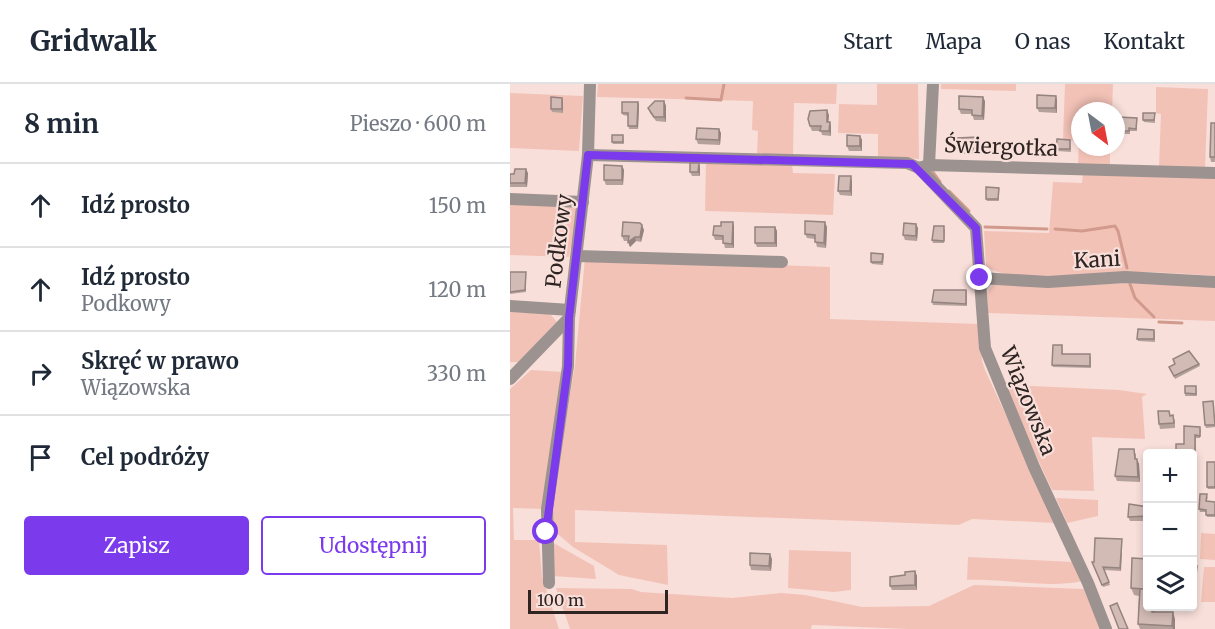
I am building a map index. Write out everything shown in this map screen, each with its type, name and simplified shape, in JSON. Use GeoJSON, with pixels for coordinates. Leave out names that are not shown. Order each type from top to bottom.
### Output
{"type":"FeatureCollection","features":[{"type":"Feature","properties":{"kind":"street","name":"Podkowy"},"geometry":{"type":"LineString","coordinates":[[510,379],[569,314],[588,155],[591,84]]}},
{"type":"Feature","properties":{"kind":"street"},"geometry":{"type":"LineString","coordinates":[[588,155],[907,163],[924,167],[933,84]]}},
{"type":"Feature","properties":{"kind":"street","name":"Świergotka"},"geometry":{"type":"LineString","coordinates":[[924,167],[1215,173]]}},
{"type":"Feature","properties":{"kind":"street","name":"Wiązowska"},"geometry":{"type":"LineString","coordinates":[[924,167],[976,228],[985,348],[995,376],[1088,583],[1106,629]]}},
{"type":"Feature","properties":{"kind":"street"},"geometry":{"type":"LineString","coordinates":[[510,199],[583,202]]}},
{"type":"Feature","properties":{"kind":"street"},"geometry":{"type":"LineString","coordinates":[[577,256],[782,262]]}},
{"type":"Feature","properties":{"kind":"street","name":"Kani"},"geometry":{"type":"LineString","coordinates":[[980,278],[1048,282],[1125,278],[1215,282]]}},
{"type":"Feature","properties":{"kind":"street"},"geometry":{"type":"LineString","coordinates":[[510,306],[569,314],[568,366],[547,509],[549,583]]}},
{"type":"Feature","properties":{"kind":"shaded area"},"geometry":{"type":"Polygon","coordinates":[[[598,84],[837,84],[836,104],[794,103],[793,155],[757,154],[758,131],[752,130],[753,101],[597,97],[598,84]]]}},
{"type":"Feature","properties":{"kind":"shaded area"},"geometry":{"type":"Polygon","coordinates":[[[877,84],[918,84],[919,159],[878,157],[878,134],[838,133],[839,104],[877,105],[877,84]]]}},
{"type":"Feature","properties":{"kind":"shaded area"},"geometry":{"type":"Polygon","coordinates":[[[941,84],[1016,84],[1016,91],[941,89],[941,84]]]}},
{"type":"Feature","properties":{"kind":"shaded area"},"geometry":{"type":"Polygon","coordinates":[[[1065,84],[1113,84],[1112,102],[1071,102],[1071,140],[1063,140],[1065,84]]]}},
{"type":"Feature","properties":{"kind":"shaded area"},"geometry":{"type":"Polygon","coordinates":[[[1156,87],[1208,89],[1205,168],[1159,167],[1161,114],[1156,113],[1156,87]]]}},
{"type":"Feature","properties":{"kind":"shaded area"},"geometry":{"type":"Polygon","coordinates":[[[510,93],[583,96],[579,151],[510,148],[510,93]]]}},
{"type":"Feature","properties":{"kind":"shaded area"},"geometry":{"type":"Polygon","coordinates":[[[1078,156],[1110,156],[1110,165],[1078,164],[1078,156]]]}},
{"type":"Feature","properties":{"kind":"shaded area"},"geometry":{"type":"Polygon","coordinates":[[[706,162],[792,163],[793,173],[835,174],[833,215],[705,211],[706,162]]]}},
{"type":"Feature","properties":{"kind":"shaded area"},"geometry":{"type":"Polygon","coordinates":[[[1083,172],[1215,177],[1215,276],[1136,272],[1034,276],[997,272],[986,266],[984,231],[1049,233],[1053,182],[1082,183],[1083,172]]]}},
{"type":"Feature","properties":{"kind":"shaded area"},"geometry":{"type":"Polygon","coordinates":[[[510,203],[579,206],[569,257],[510,255],[510,203]]]}},
{"type":"Feature","properties":{"kind":"shaded area"},"geometry":{"type":"Polygon","coordinates":[[[585,258],[830,267],[830,319],[980,324],[982,361],[985,370],[1056,523],[972,519],[959,525],[575,510],[575,542],[667,545],[668,585],[619,575],[573,547],[553,530],[551,509],[575,365],[585,258]]]}},
{"type":"Feature","properties":{"kind":"shaded area"},"geometry":{"type":"Polygon","coordinates":[[[1124,283],[1215,287],[1215,321],[988,313],[987,293],[994,284],[1065,286],[1124,283]]]}},
{"type":"Feature","properties":{"kind":"shaded area"},"geometry":{"type":"Polygon","coordinates":[[[510,312],[550,314],[557,322],[518,362],[510,362],[510,312]]]}},
{"type":"Feature","properties":{"kind":"shaded area"},"geometry":{"type":"Polygon","coordinates":[[[531,370],[563,372],[543,509],[513,508],[514,540],[539,540],[542,577],[559,629],[510,629],[510,389],[531,370]]]}},
{"type":"Feature","properties":{"kind":"shaded area"},"geometry":{"type":"Polygon","coordinates":[[[1010,385],[1119,390],[1147,394],[1142,397],[1145,439],[1092,437],[1094,491],[1052,490],[1005,389],[1010,385]]]}},
{"type":"Feature","properties":{"kind":"shaded area"},"geometry":{"type":"Polygon","coordinates":[[[1056,498],[1098,500],[1098,516],[1067,523],[1056,498]]]}},
{"type":"Feature","properties":{"kind":"shaded area"},"geometry":{"type":"Polygon","coordinates":[[[1201,533],[1215,534],[1215,560],[1200,559],[1201,533]]]}},
{"type":"Feature","properties":{"kind":"shaded area"},"geometry":{"type":"Polygon","coordinates":[[[550,541],[594,566],[596,579],[553,576],[550,541]]]}},
{"type":"Feature","properties":{"kind":"shaded area"},"geometry":{"type":"Polygon","coordinates":[[[789,550],[851,552],[851,590],[834,592],[788,588],[789,550]]]}},
{"type":"Feature","properties":{"kind":"shaded area"},"geometry":{"type":"Polygon","coordinates":[[[968,557],[1074,562],[1082,581],[1040,584],[967,580],[968,557]]]}},
{"type":"Feature","properties":{"kind":"shaded area"},"geometry":{"type":"Polygon","coordinates":[[[1204,567],[1215,567],[1215,602],[1201,602],[1204,567]]]}},
{"type":"Feature","properties":{"kind":"shaded area"},"geometry":{"type":"Polygon","coordinates":[[[974,585],[1084,589],[1102,629],[908,629],[812,625],[811,629],[570,629],[556,588],[632,589],[641,592],[732,598],[781,593],[805,595],[862,607],[929,606],[974,585]]]}},
{"type":"Feature","properties":{"kind":"building"},"geometry":{"type":"Polygon","coordinates":[[[1037,95],[1056,96],[1055,108],[1037,108],[1037,95]]]}},
{"type":"Feature","properties":{"kind":"building"},"geometry":{"type":"Polygon","coordinates":[[[959,96],[983,97],[982,116],[972,115],[972,110],[959,109],[959,96]]]}},
{"type":"Feature","properties":{"kind":"building"},"geometry":{"type":"Polygon","coordinates":[[[551,97],[562,98],[562,109],[551,109],[551,97]]]}},
{"type":"Feature","properties":{"kind":"building"},"geometry":{"type":"Polygon","coordinates":[[[655,101],[664,101],[664,117],[654,117],[648,108],[655,101]]]}},
{"type":"Feature","properties":{"kind":"building"},"geometry":{"type":"Polygon","coordinates":[[[622,102],[638,102],[637,126],[628,126],[628,113],[622,113],[622,102]]]}},
{"type":"Feature","properties":{"kind":"building"},"geometry":{"type":"Polygon","coordinates":[[[827,110],[827,122],[830,122],[829,131],[820,131],[821,126],[810,126],[808,119],[810,111],[827,110]]]}},
{"type":"Feature","properties":{"kind":"building"},"geometry":{"type":"Polygon","coordinates":[[[1143,113],[1155,113],[1154,120],[1143,120],[1143,113]]]}},
{"type":"Feature","properties":{"kind":"building"},"geometry":{"type":"Polygon","coordinates":[[[1125,117],[1137,118],[1136,129],[1129,128],[1129,131],[1125,131],[1125,117]]]}},
{"type":"Feature","properties":{"kind":"building"},"geometry":{"type":"Polygon","coordinates":[[[1211,123],[1215,123],[1215,157],[1210,157],[1211,123]]]}},
{"type":"Feature","properties":{"kind":"building"},"geometry":{"type":"Polygon","coordinates":[[[697,128],[719,129],[719,140],[696,139],[697,128]]]}},
{"type":"Feature","properties":{"kind":"building"},"geometry":{"type":"Polygon","coordinates":[[[612,135],[623,135],[623,142],[612,142],[612,135]]]}},
{"type":"Feature","properties":{"kind":"building"},"geometry":{"type":"Polygon","coordinates":[[[847,135],[860,136],[860,146],[847,146],[847,135]]]}},
{"type":"Feature","properties":{"kind":"building"},"geometry":{"type":"Polygon","coordinates":[[[978,137],[978,148],[957,149],[957,138],[978,137]]]}},
{"type":"Feature","properties":{"kind":"building"},"geometry":{"type":"Polygon","coordinates":[[[1057,139],[1070,140],[1070,149],[1056,149],[1057,139]]]}},
{"type":"Feature","properties":{"kind":"building"},"geometry":{"type":"Polygon","coordinates":[[[690,163],[699,163],[698,172],[690,172],[690,163]]]}},
{"type":"Feature","properties":{"kind":"building"},"geometry":{"type":"Polygon","coordinates":[[[604,165],[622,166],[622,180],[604,180],[604,165]]]}},
{"type":"Feature","properties":{"kind":"building"},"geometry":{"type":"Polygon","coordinates":[[[515,169],[526,169],[525,183],[510,183],[510,174],[514,174],[515,169]]]}},
{"type":"Feature","properties":{"kind":"building"},"geometry":{"type":"Polygon","coordinates":[[[839,176],[851,176],[850,191],[838,191],[839,176]]]}},
{"type":"Feature","properties":{"kind":"building"},"geometry":{"type":"Polygon","coordinates":[[[986,187],[999,188],[998,199],[986,199],[986,187]]]}},
{"type":"Feature","properties":{"kind":"building"},"geometry":{"type":"Polygon","coordinates":[[[805,221],[825,222],[824,243],[815,242],[815,235],[805,234],[805,221]]]}},
{"type":"Feature","properties":{"kind":"building"},"geometry":{"type":"Polygon","coordinates":[[[623,222],[640,223],[642,225],[640,237],[635,237],[628,242],[629,236],[622,236],[623,222]]]}},
{"type":"Feature","properties":{"kind":"building"},"geometry":{"type":"Polygon","coordinates":[[[721,222],[733,222],[732,244],[723,243],[723,236],[713,235],[714,226],[721,226],[721,222]]]}},
{"type":"Feature","properties":{"kind":"building"},"geometry":{"type":"Polygon","coordinates":[[[904,223],[916,224],[916,236],[903,235],[904,223]]]}},
{"type":"Feature","properties":{"kind":"building"},"geometry":{"type":"Polygon","coordinates":[[[934,226],[944,226],[944,241],[932,240],[934,226]]]}},
{"type":"Feature","properties":{"kind":"building"},"geometry":{"type":"Polygon","coordinates":[[[755,227],[775,227],[775,243],[755,243],[755,227]]]}},
{"type":"Feature","properties":{"kind":"building"},"geometry":{"type":"Polygon","coordinates":[[[871,253],[883,254],[882,262],[871,262],[871,253]]]}},
{"type":"Feature","properties":{"kind":"building"},"geometry":{"type":"Polygon","coordinates":[[[510,272],[526,272],[525,290],[510,292],[510,272]]]}},
{"type":"Feature","properties":{"kind":"building"},"geometry":{"type":"Polygon","coordinates":[[[934,290],[966,290],[966,304],[932,302],[934,290]]]}},
{"type":"Feature","properties":{"kind":"building"},"geometry":{"type":"Polygon","coordinates":[[[1138,329],[1154,330],[1154,339],[1137,339],[1138,329]]]}},
{"type":"Feature","properties":{"kind":"building"},"geometry":{"type":"Polygon","coordinates":[[[1053,345],[1062,345],[1062,354],[1090,354],[1090,366],[1052,365],[1053,345]]]}},
{"type":"Feature","properties":{"kind":"building"},"geometry":{"type":"Polygon","coordinates":[[[1189,351],[1199,364],[1174,376],[1169,367],[1175,364],[1173,359],[1189,351]]]}},
{"type":"Feature","properties":{"kind":"building"},"geometry":{"type":"Polygon","coordinates":[[[1185,386],[1196,386],[1196,394],[1185,393],[1185,386]]]}},
{"type":"Feature","properties":{"kind":"building"},"geometry":{"type":"Polygon","coordinates":[[[1213,401],[1215,425],[1205,425],[1203,402],[1213,401]]]}},
{"type":"Feature","properties":{"kind":"building"},"geometry":{"type":"Polygon","coordinates":[[[1158,411],[1169,411],[1170,416],[1173,415],[1174,423],[1159,424],[1158,411]]]}},
{"type":"Feature","properties":{"kind":"building"},"geometry":{"type":"Polygon","coordinates":[[[1184,426],[1200,427],[1200,436],[1195,435],[1195,449],[1176,449],[1176,444],[1184,444],[1184,426]]]}},
{"type":"Feature","properties":{"kind":"building"},"geometry":{"type":"Polygon","coordinates":[[[1119,449],[1134,449],[1138,477],[1115,476],[1119,449]]]}},
{"type":"Feature","properties":{"kind":"building"},"geometry":{"type":"Polygon","coordinates":[[[1207,462],[1215,462],[1215,487],[1207,487],[1207,462]]]}},
{"type":"Feature","properties":{"kind":"building"},"geometry":{"type":"Polygon","coordinates":[[[1200,494],[1207,494],[1206,501],[1215,502],[1215,515],[1206,515],[1206,510],[1199,509],[1200,494]]]}},
{"type":"Feature","properties":{"kind":"building"},"geometry":{"type":"Polygon","coordinates":[[[1129,504],[1143,506],[1143,516],[1128,517],[1129,504]]]}},
{"type":"Feature","properties":{"kind":"building"},"geometry":{"type":"Polygon","coordinates":[[[1095,538],[1122,539],[1120,568],[1103,567],[1109,582],[1102,585],[1092,562],[1094,562],[1095,538]]]}},
{"type":"Feature","properties":{"kind":"building"},"geometry":{"type":"Polygon","coordinates":[[[750,553],[770,554],[769,566],[750,565],[750,553]]]}},
{"type":"Feature","properties":{"kind":"building"},"geometry":{"type":"Polygon","coordinates":[[[1132,558],[1143,559],[1143,589],[1131,588],[1132,558]]]}},
{"type":"Feature","properties":{"kind":"building"},"geometry":{"type":"Polygon","coordinates":[[[915,571],[915,585],[890,586],[890,577],[915,571]]]}},
{"type":"Feature","properties":{"kind":"building"},"geometry":{"type":"Polygon","coordinates":[[[1140,589],[1143,589],[1143,611],[1173,612],[1172,626],[1138,624],[1140,589]]]}},
{"type":"Feature","properties":{"kind":"building"},"geometry":{"type":"Polygon","coordinates":[[[1117,603],[1128,629],[1119,629],[1110,606],[1117,603]]]}},
{"type":"Feature","properties":{"kind":"waterway"},"geometry":{"type":"LineString","coordinates":[[686,98],[721,100],[724,84]]}},
{"type":"Feature","properties":{"kind":"waterway"},"geometry":{"type":"LineString","coordinates":[[932,171],[940,182]]}},
{"type":"Feature","properties":{"kind":"waterway"},"geometry":{"type":"LineString","coordinates":[[949,191],[969,211]]}},
{"type":"Feature","properties":{"kind":"waterway"},"geometry":{"type":"LineString","coordinates":[[1055,229],[1082,231],[1115,226],[1127,268]]}},
{"type":"Feature","properties":{"kind":"waterway"},"geometry":{"type":"LineString","coordinates":[[985,227],[1047,229]]}},
{"type":"Feature","properties":{"kind":"waterway"},"geometry":{"type":"LineString","coordinates":[[1130,284],[1135,298],[1154,317]]}},
{"type":"Feature","properties":{"kind":"waterway"},"geometry":{"type":"LineString","coordinates":[[1159,322],[1182,323]]}},
{"type":"Feature","properties":{"kind":"route"},"geometry":{"type":"LineString","coordinates":[[546,532],[547,509],[568,366],[569,318],[588,155],[912,164],[919,168],[976,228],[980,278]]}}]}
